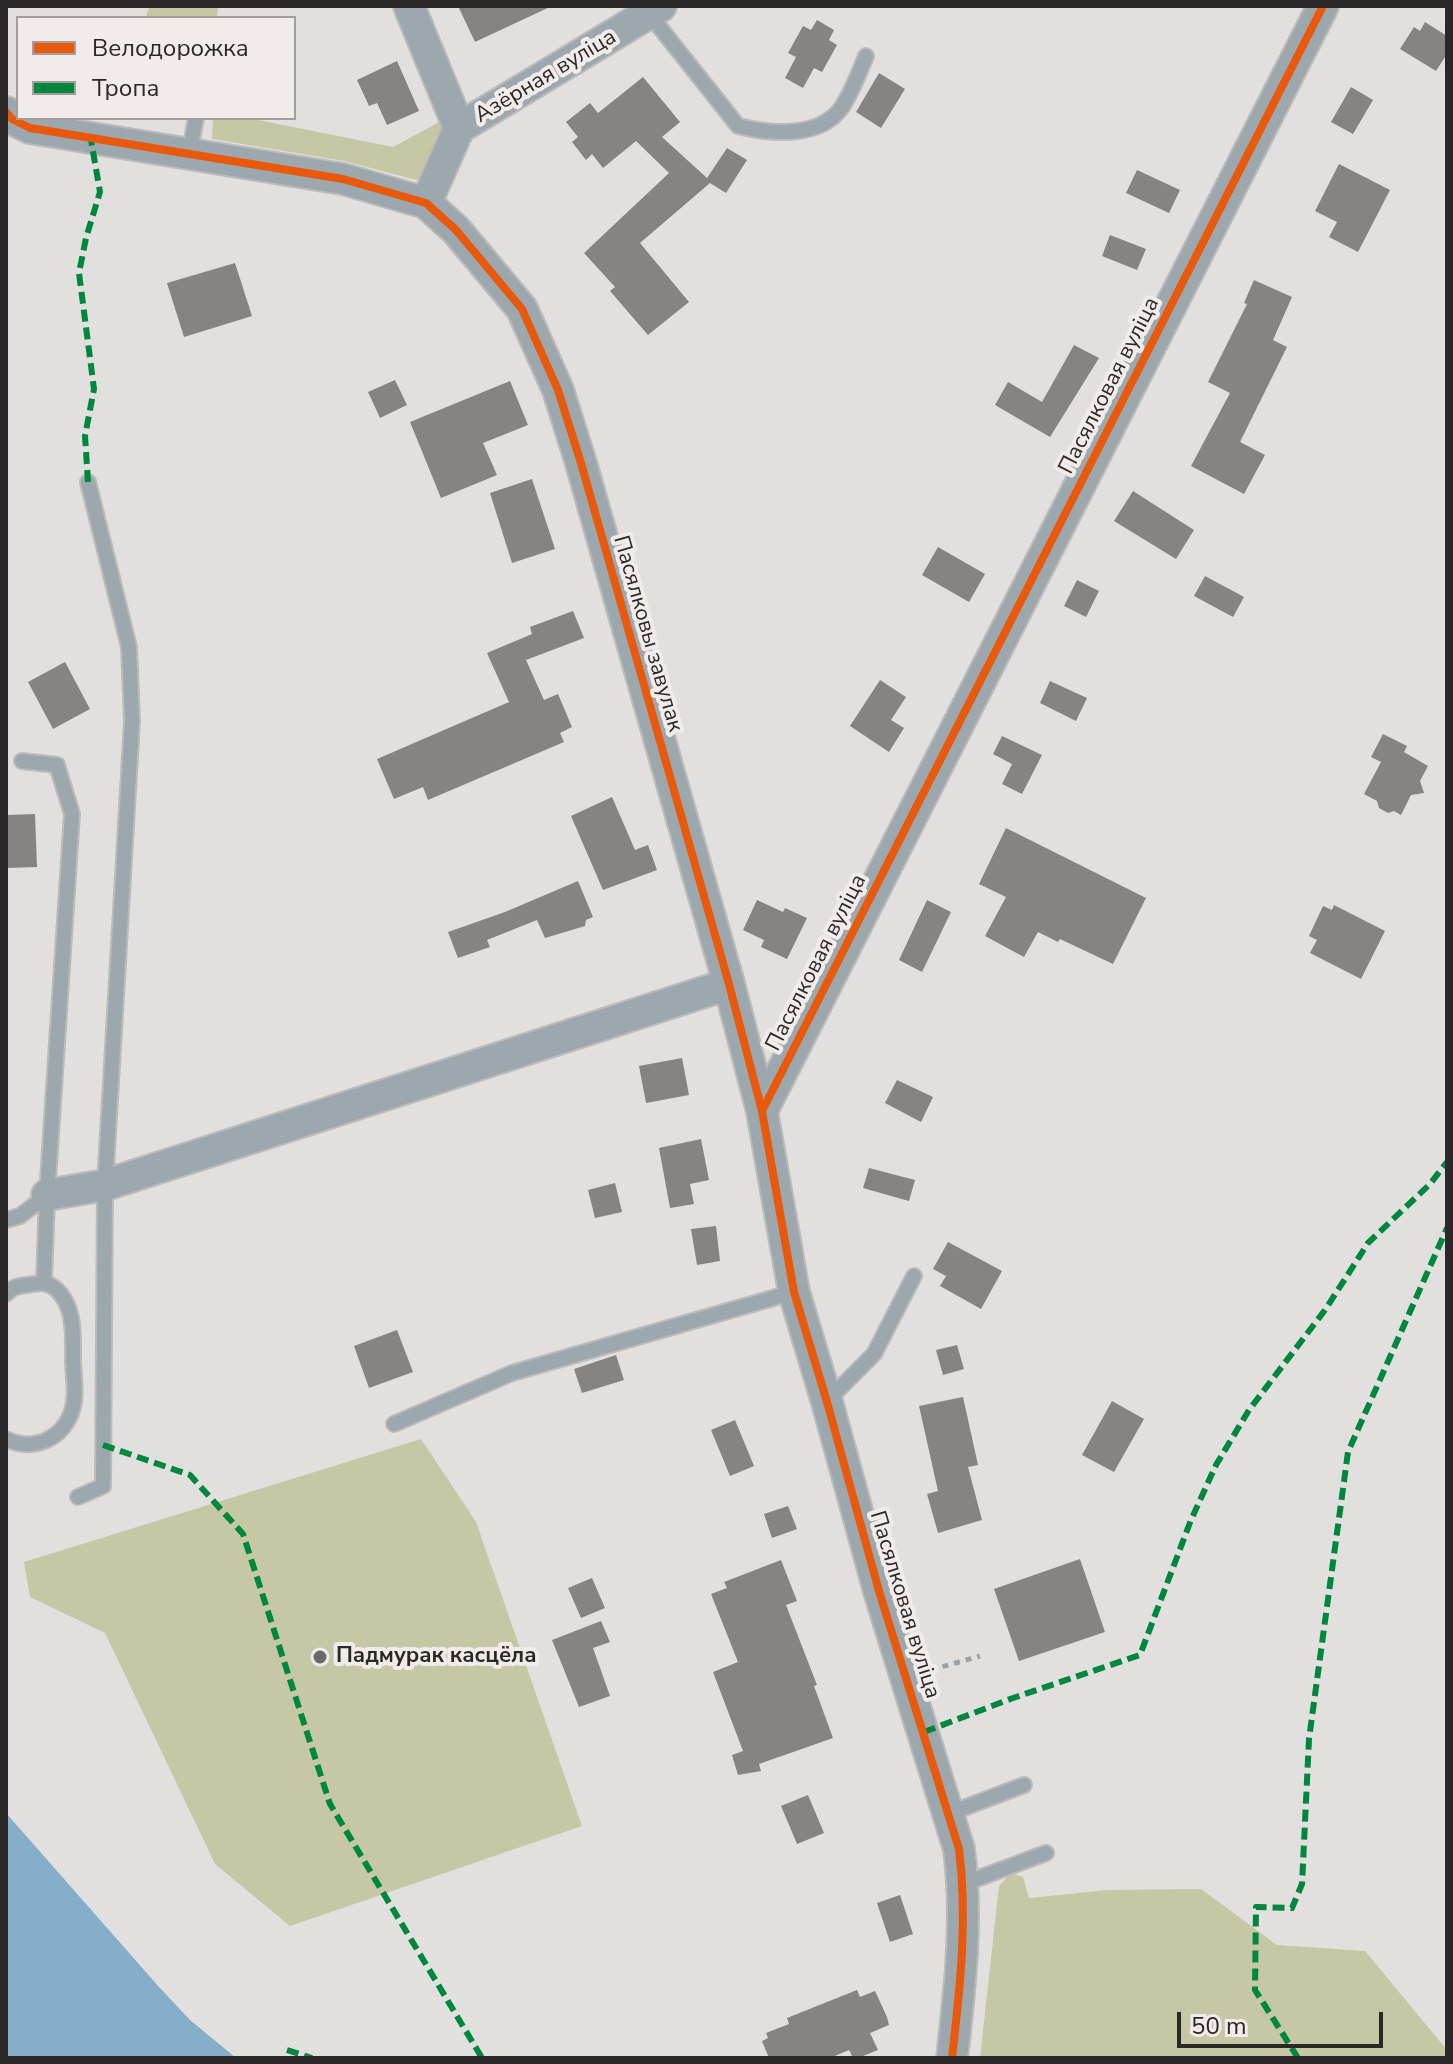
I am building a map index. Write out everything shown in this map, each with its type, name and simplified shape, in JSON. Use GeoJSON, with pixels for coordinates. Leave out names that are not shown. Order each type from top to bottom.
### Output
{"type":"FeatureCollection","features":[{"type":"Feature","properties":{"kind":"street"},"geometry":{"type":"LineString","coordinates":[[409,6],[459,128]]}},
{"type":"Feature","properties":{"kind":"street","name":"Пасялковая вуліца"},"geometry":{"type":"LineString","coordinates":[[952,2058],[962,1965],[963,1884],[959,1849],[879,1591],[794,1292],[762,1111],[1323,6]]}},
{"type":"Feature","properties":{"kind":"street","name":"Азёрная вуліца"},"geometry":{"type":"LineString","coordinates":[[426,203],[459,128],[655,10]]}},
{"type":"Feature","properties":{"kind":"street"},"geometry":{"type":"LineString","coordinates":[[6,112],[12,119],[30,128],[343,179],[426,203]]}},
{"type":"Feature","properties":{"kind":"street","name":"Пасялковы завулак"},"geometry":{"type":"LineString","coordinates":[[426,203],[456,230],[522,309],[558,390],[729,984],[762,1111]]}},
{"type":"Feature","properties":{"kind":"street"},"geometry":{"type":"LineString","coordinates":[[47,1195],[105,1185],[729,984]]}},
{"type":"Feature","properties":{"kind":"lane"},"geometry":{"type":"LineString","coordinates":[[655,10],[738,126],[760,132],[805,130],[827,122],[842,108],[866,56]]}},
{"type":"Feature","properties":{"kind":"lane"},"geometry":{"type":"LineString","coordinates":[[189,155],[196,120]]}},
{"type":"Feature","properties":{"kind":"lane"},"geometry":{"type":"LineString","coordinates":[[78,1497],[103,1486],[105,1185],[132,721],[129,647],[88,482]]}},
{"type":"Feature","properties":{"kind":"lane"},"geometry":{"type":"LineString","coordinates":[[22,761],[57,765],[72,814],[44,1282]]}},
{"type":"Feature","properties":{"kind":"lane"},"geometry":{"type":"LineString","coordinates":[[6,1220],[20,1216],[47,1195]]}},
{"type":"Feature","properties":{"kind":"lane"},"geometry":{"type":"LineString","coordinates":[[827,1402],[874,1354],[914,1276]]}},
{"type":"Feature","properties":{"kind":"lane"},"geometry":{"type":"LineString","coordinates":[[6,1294],[13,1287],[44,1282],[56,1289],[66,1303],[72,1322],[74,1402],[66,1424],[52,1439],[33,1445],[16,1444],[6,1439]]}},
{"type":"Feature","properties":{"kind":"lane"},"geometry":{"type":"LineString","coordinates":[[394,1424],[512,1373],[794,1292]]}},
{"type":"Feature","properties":{"kind":"lane"},"geometry":{"type":"LineString","coordinates":[[948,1814],[1024,1785]]}},
{"type":"Feature","properties":{"kind":"lane"},"geometry":{"type":"LineString","coordinates":[[963,1884],[1046,1853]]}},
{"type":"Feature","properties":{"kind":"path"},"geometry":{"type":"LineString","coordinates":[[907,1677],[980,1656]]}},
{"type":"Feature","properties":{"kind":"green space"},"geometry":{"type":"Polygon","coordinates":[[[149,6],[218,6],[217,16],[146,16],[149,6]]]}},
{"type":"Feature","properties":{"kind":"green space"},"geometry":{"type":"Polygon","coordinates":[[[213,120],[258,120],[393,147],[443,120],[437,166],[429,175],[416,180],[344,161],[212,139],[213,120]]]}},
{"type":"Feature","properties":{"kind":"green space"},"geometry":{"type":"Polygon","coordinates":[[[421,1439],[476,1522],[582,1826],[290,1926],[215,1864],[105,1633],[30,1597],[24,1562],[421,1439]]]}},
{"type":"Feature","properties":{"kind":"green space"},"geometry":{"type":"Polygon","coordinates":[[[1011,1873],[1023,1877],[1029,1898],[1108,1890],[1201,1889],[1277,1945],[1365,1951],[1447,2050],[1447,2058],[980,2058],[999,1886],[1011,1873]]]}},
{"type":"Feature","properties":{"kind":"water"},"geometry":{"type":"Polygon","coordinates":[[[6,1813],[159,1987],[190,2020],[236,2058],[6,2058],[6,1813]]]}},
{"type":"Feature","properties":{"kind":"building"},"geometry":{"type":"Polygon","coordinates":[[[458,6],[552,6],[475,42],[458,6]]]}},
{"type":"Feature","properties":{"kind":"building"},"geometry":{"type":"Polygon","coordinates":[[[817,20],[834,30],[829,40],[837,45],[822,72],[814,68],[803,88],[785,78],[796,57],[788,53],[803,26],[811,30],[817,20]]]}},
{"type":"Feature","properties":{"kind":"building"},"geometry":{"type":"Polygon","coordinates":[[[1425,22],[1447,36],[1447,54],[1436,71],[1400,49],[1414,27],[1420,31],[1425,22]]]}},
{"type":"Feature","properties":{"kind":"building"},"geometry":{"type":"Polygon","coordinates":[[[397,61],[419,111],[387,125],[377,103],[369,106],[357,80],[397,61]]]}},
{"type":"Feature","properties":{"kind":"building"},"geometry":{"type":"Polygon","coordinates":[[[879,73],[905,89],[881,128],[856,112],[879,73]]]}},
{"type":"Feature","properties":{"kind":"building"},"geometry":{"type":"Polygon","coordinates":[[[643,77],[680,122],[662,137],[707,178],[727,148],[747,160],[726,193],[710,183],[640,243],[689,302],[648,335],[610,291],[615,287],[584,253],[669,173],[636,141],[603,168],[592,154],[586,160],[572,142],[578,137],[566,122],[590,103],[598,113],[643,77]]]}},
{"type":"Feature","properties":{"kind":"building"},"geometry":{"type":"Polygon","coordinates":[[[1351,87],[1373,100],[1353,134],[1331,122],[1351,87]]]}},
{"type":"Feature","properties":{"kind":"building"},"geometry":{"type":"Polygon","coordinates":[[[1339,164],[1390,190],[1358,252],[1329,237],[1337,222],[1315,211],[1339,164]]]}},
{"type":"Feature","properties":{"kind":"building"},"geometry":{"type":"Polygon","coordinates":[[[1137,170],[1180,190],[1169,213],[1126,193],[1137,170]]]}},
{"type":"Feature","properties":{"kind":"building"},"geometry":{"type":"Polygon","coordinates":[[[1110,235],[1146,249],[1137,270],[1102,256],[1110,235]]]}},
{"type":"Feature","properties":{"kind":"building"},"geometry":{"type":"Polygon","coordinates":[[[235,263],[252,316],[184,337],[167,283],[235,263]]]}},
{"type":"Feature","properties":{"kind":"building"},"geometry":{"type":"Polygon","coordinates":[[[1254,280],[1292,297],[1273,340],[1287,347],[1240,442],[1265,455],[1244,494],[1191,466],[1230,393],[1208,382],[1247,304],[1244,303],[1254,280]]]}},
{"type":"Feature","properties":{"kind":"building"},"geometry":{"type":"Polygon","coordinates":[[[1074,345],[1099,358],[1050,437],[995,405],[1008,382],[1042,402],[1074,345]]]}},
{"type":"Feature","properties":{"kind":"building"},"geometry":{"type":"Polygon","coordinates":[[[395,380],[407,405],[380,418],[368,392],[395,380]]]}},
{"type":"Feature","properties":{"kind":"building"},"geometry":{"type":"Polygon","coordinates":[[[510,381],[528,425],[483,443],[497,475],[441,498],[410,422],[510,381]]]}},
{"type":"Feature","properties":{"kind":"building"},"geometry":{"type":"Polygon","coordinates":[[[532,479],[555,549],[512,563],[490,493],[532,479]]]}},
{"type":"Feature","properties":{"kind":"building"},"geometry":{"type":"Polygon","coordinates":[[[1133,491],[1194,530],[1176,559],[1114,521],[1133,491]]]}},
{"type":"Feature","properties":{"kind":"building"},"geometry":{"type":"Polygon","coordinates":[[[938,547],[985,574],[969,602],[922,575],[938,547]]]}},
{"type":"Feature","properties":{"kind":"building"},"geometry":{"type":"Polygon","coordinates":[[[1205,576],[1244,597],[1233,617],[1194,596],[1205,576]]]}},
{"type":"Feature","properties":{"kind":"building"},"geometry":{"type":"Polygon","coordinates":[[[1077,580],[1099,591],[1086,617],[1064,606],[1077,580]]]}},
{"type":"Feature","properties":{"kind":"building"},"geometry":{"type":"Polygon","coordinates":[[[573,611],[584,638],[526,660],[544,700],[558,694],[572,727],[560,733],[564,742],[428,800],[423,787],[394,799],[377,759],[509,702],[487,653],[532,634],[530,627],[573,611]]]}},
{"type":"Feature","properties":{"kind":"building"},"geometry":{"type":"Polygon","coordinates":[[[65,662],[90,709],[53,729],[28,682],[65,662]]]}},
{"type":"Feature","properties":{"kind":"building"},"geometry":{"type":"Polygon","coordinates":[[[880,680],[906,697],[891,720],[904,728],[889,752],[850,726],[880,680]]]}},
{"type":"Feature","properties":{"kind":"building"},"geometry":{"type":"Polygon","coordinates":[[[1050,681],[1087,698],[1076,721],[1040,703],[1050,681]]]}},
{"type":"Feature","properties":{"kind":"building"},"geometry":{"type":"Polygon","coordinates":[[[1383,734],[1407,746],[1404,752],[1428,766],[1420,781],[1424,793],[1411,795],[1401,815],[1379,808],[1377,801],[1364,794],[1381,762],[1371,757],[1383,734]]]}},
{"type":"Feature","properties":{"kind":"building"},"geometry":{"type":"Polygon","coordinates":[[[1002,736],[1042,755],[1022,794],[1002,784],[1012,764],[993,754],[1002,736]]]}},
{"type":"Feature","properties":{"kind":"building"},"geometry":{"type":"Polygon","coordinates":[[[612,797],[635,850],[648,845],[657,870],[603,890],[571,816],[612,797]]]}},
{"type":"Feature","properties":{"kind":"building"},"geometry":{"type":"Polygon","coordinates":[[[35,814],[37,867],[6,868],[6,815],[35,814]]]}},
{"type":"Feature","properties":{"kind":"building"},"geometry":{"type":"Polygon","coordinates":[[[1006,828],[1146,898],[1113,964],[1038,932],[1024,957],[985,936],[1006,897],[979,884],[1006,828]]]}},
{"type":"Feature","properties":{"kind":"building"},"geometry":{"type":"Polygon","coordinates":[[[578,881],[593,917],[586,920],[585,926],[545,938],[537,920],[487,940],[490,947],[458,958],[448,932],[578,881]]]}},
{"type":"Feature","properties":{"kind":"building"},"geometry":{"type":"Polygon","coordinates":[[[757,900],[783,912],[785,908],[807,918],[787,959],[761,947],[764,940],[743,930],[757,900]]]}},
{"type":"Feature","properties":{"kind":"building"},"geometry":{"type":"Polygon","coordinates":[[[927,900],[951,912],[922,972],[899,960],[927,900]]]}},
{"type":"Feature","properties":{"kind":"building"},"geometry":{"type":"Polygon","coordinates":[[[1334,905],[1385,931],[1361,979],[1310,953],[1317,940],[1309,936],[1323,906],[1332,910],[1334,905]]]}},
{"type":"Feature","properties":{"kind":"building"},"geometry":{"type":"Polygon","coordinates":[[[682,1058],[689,1095],[646,1103],[639,1066],[682,1058]]]}},
{"type":"Feature","properties":{"kind":"building"},"geometry":{"type":"Polygon","coordinates":[[[897,1080],[933,1097],[921,1122],[885,1103],[897,1080]]]}},
{"type":"Feature","properties":{"kind":"building"},"geometry":{"type":"Polygon","coordinates":[[[701,1139],[709,1180],[690,1184],[694,1204],[670,1208],[659,1148],[701,1139]]]}},
{"type":"Feature","properties":{"kind":"building"},"geometry":{"type":"Polygon","coordinates":[[[869,1168],[915,1180],[909,1201],[863,1188],[869,1168]]]}},
{"type":"Feature","properties":{"kind":"building"},"geometry":{"type":"Polygon","coordinates":[[[615,1183],[622,1212],[595,1218],[588,1190],[615,1183]]]}},
{"type":"Feature","properties":{"kind":"building"},"geometry":{"type":"Polygon","coordinates":[[[716,1226],[720,1261],[697,1265],[691,1229],[716,1226]]]}},
{"type":"Feature","properties":{"kind":"building"},"geometry":{"type":"Polygon","coordinates":[[[948,1242],[1002,1271],[981,1309],[940,1286],[946,1276],[933,1269],[948,1242]]]}},
{"type":"Feature","properties":{"kind":"building"},"geometry":{"type":"Polygon","coordinates":[[[397,1330],[413,1372],[369,1388],[354,1346],[397,1330]]]}},
{"type":"Feature","properties":{"kind":"building"},"geometry":{"type":"Polygon","coordinates":[[[957,1345],[964,1369],[943,1375],[936,1350],[957,1345]]]}},
{"type":"Feature","properties":{"kind":"building"},"geometry":{"type":"Polygon","coordinates":[[[616,1355],[624,1380],[582,1393],[574,1369],[616,1355]]]}},
{"type":"Feature","properties":{"kind":"building"},"geometry":{"type":"Polygon","coordinates":[[[963,1397],[978,1465],[968,1467],[982,1520],[938,1533],[927,1494],[938,1491],[919,1406],[963,1397]]]}},
{"type":"Feature","properties":{"kind":"building"},"geometry":{"type":"Polygon","coordinates":[[[1112,1401],[1144,1419],[1114,1472],[1082,1455],[1112,1401]]]}},
{"type":"Feature","properties":{"kind":"building"},"geometry":{"type":"Polygon","coordinates":[[[735,1420],[754,1466],[730,1476],[711,1430],[735,1420]]]}},
{"type":"Feature","properties":{"kind":"building"},"geometry":{"type":"Polygon","coordinates":[[[788,1506],[797,1529],[772,1538],[764,1514],[788,1506]]]}},
{"type":"Feature","properties":{"kind":"building"},"geometry":{"type":"Polygon","coordinates":[[[1080,1559],[1105,1632],[1019,1661],[994,1589],[1080,1559]]]}},
{"type":"Feature","properties":{"kind":"building"},"geometry":{"type":"Polygon","coordinates":[[[781,1560],[797,1601],[786,1605],[817,1685],[814,1686],[833,1738],[759,1764],[761,1771],[738,1775],[732,1755],[743,1751],[713,1672],[738,1662],[711,1594],[727,1588],[724,1582],[781,1560]]]}},
{"type":"Feature","properties":{"kind":"building"},"geometry":{"type":"Polygon","coordinates":[[[592,1578],[605,1608],[581,1618],[568,1588],[592,1578]]]}},
{"type":"Feature","properties":{"kind":"building"},"geometry":{"type":"Polygon","coordinates":[[[601,1621],[610,1642],[593,1648],[610,1696],[579,1707],[552,1640],[601,1621]]]}},
{"type":"Feature","properties":{"kind":"building"},"geometry":{"type":"Polygon","coordinates":[[[808,1795],[824,1833],[797,1844],[781,1806],[808,1795]]]}},
{"type":"Feature","properties":{"kind":"building"},"geometry":{"type":"Polygon","coordinates":[[[900,1895],[913,1934],[890,1942],[877,1903],[900,1895]]]}},
{"type":"Feature","properties":{"kind":"building"},"geometry":{"type":"Polygon","coordinates":[[[857,1990],[860,1997],[875,1991],[887,2017],[889,2025],[870,2033],[878,2050],[858,2058],[853,2058],[849,2050],[830,2058],[769,2058],[762,2041],[768,2038],[766,2033],[789,2024],[787,2018],[857,1990]]]}},
{"type":"Feature","properties":{"kind":"marked path"},"geometry":{"type":"LineString","coordinates":[[88,482],[85,436],[94,389],[79,273],[100,192],[91,140]]}},
{"type":"Feature","properties":{"kind":"marked path"},"geometry":{"type":"LineString","coordinates":[[924,1732],[1140,1655],[1191,1520],[1216,1465],[1249,1410],[1325,1310],[1368,1243],[1430,1184],[1447,1162]]}},
{"type":"Feature","properties":{"kind":"marked path"},"geometry":{"type":"LineString","coordinates":[[1298,2058],[1255,1990],[1256,1907],[1292,1908],[1302,1884],[1309,1739],[1348,1452],[1447,1228]]}},
{"type":"Feature","properties":{"kind":"marked path"},"geometry":{"type":"LineString","coordinates":[[103,1445],[190,1475],[243,1534],[330,1804],[482,2058]]}},
{"type":"Feature","properties":{"kind":"marked path"},"geometry":{"type":"LineString","coordinates":[[287,2050],[312,2058]]}},
{"type":"Feature","properties":{"kind":"cycle path"},"geometry":{"type":"LineString","coordinates":[[952,2058],[963,1927],[959,1849],[879,1591],[794,1292],[762,1111],[1323,6]]}},
{"type":"Feature","properties":{"kind":"cycle path"},"geometry":{"type":"LineString","coordinates":[[6,112],[12,119],[30,128],[343,179],[426,203],[456,230],[522,309],[558,390],[581,463],[762,1111]]}},
{"type":"Feature","properties":{"kind":"place","name":"Падмурак касцёла"},"geometry":{"type":"Point","coordinates":[320,1657]}}]}
